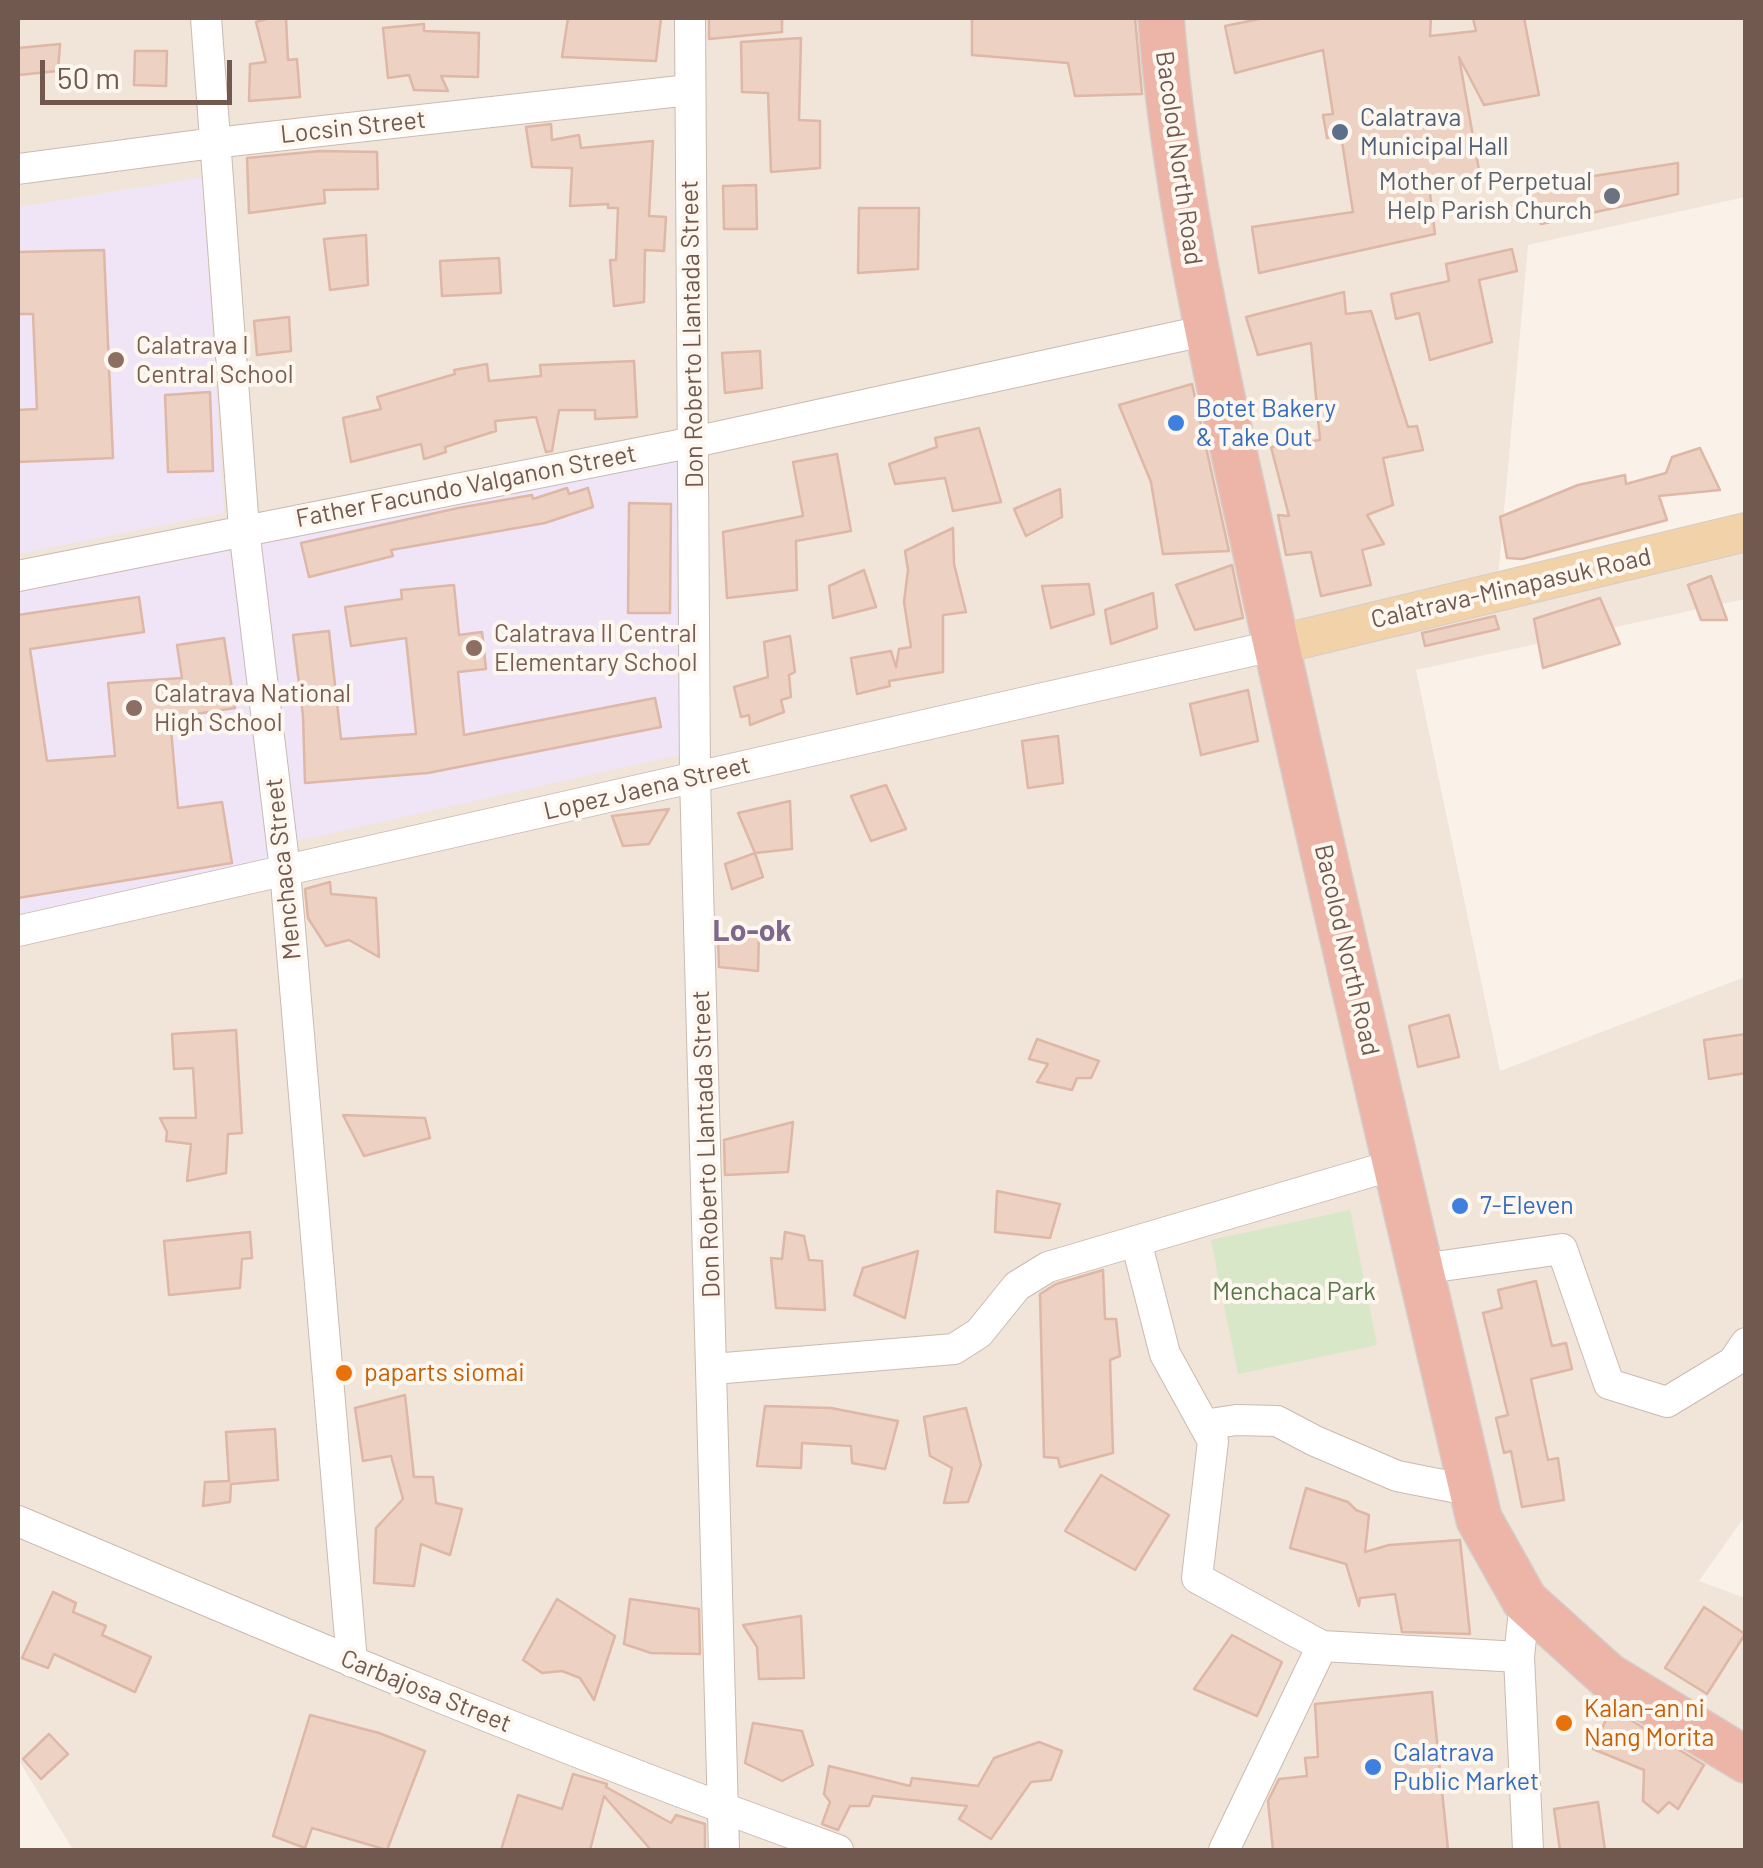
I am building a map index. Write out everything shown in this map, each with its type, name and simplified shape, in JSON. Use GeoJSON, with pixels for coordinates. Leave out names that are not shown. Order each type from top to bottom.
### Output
{"type":"FeatureCollection","features":[{"type":"Feature","properties":{"kind":"highway","name":"Bacolod North Road"},"geometry":{"type":"LineString","coordinates":[[1161,18],[1189,247],[1276,645],[1479,1520],[1525,1601],[1608,1676],[1746,1760]]}},
{"type":"Feature","properties":{"kind":"main road","name":"Calatrava-Minapasuk Road"},"geometry":{"type":"LineString","coordinates":[[1276,645],[1746,532]]}},
{"type":"Feature","properties":{"kind":"street","name":"Menchaca Street"},"geometry":{"type":"LineString","coordinates":[[206,18],[244,529],[285,870],[352,1662]]}},
{"type":"Feature","properties":{"kind":"street","name":"Don Roberto Llantada Street"},"geometry":{"type":"LineString","coordinates":[[690,18],[695,777],[726,1810],[724,1850]]}},
{"type":"Feature","properties":{"kind":"street","name":"Locsin Street"},"geometry":{"type":"LineString","coordinates":[[18,169],[689,90]]}},
{"type":"Feature","properties":{"kind":"street","name":"Father Facundo Valganon Street"},"geometry":{"type":"LineString","coordinates":[[18,576],[694,442],[1208,330]]}},
{"type":"Feature","properties":{"kind":"street","name":"Lopez Jaena Street"},"geometry":{"type":"LineString","coordinates":[[18,930],[1276,645]]}},
{"type":"Feature","properties":{"kind":"street"},"geometry":{"type":"LineString","coordinates":[[712,1369],[954,1349],[978,1333],[1017,1286],[1048,1267],[1397,1164]]}},
{"type":"Feature","properties":{"kind":"street"},"geometry":{"type":"LineString","coordinates":[[1136,1241],[1165,1354],[1213,1441],[1197,1578],[1322,1646],[1520,1658]]}},
{"type":"Feature","properties":{"kind":"street"},"geometry":{"type":"LineString","coordinates":[[1421,1269],[1562,1250],[1609,1384],[1666,1402],[1733,1362],[1746,1343]]}},
{"type":"Feature","properties":{"kind":"street"},"geometry":{"type":"LineString","coordinates":[[1204,1425],[1236,1420],[1276,1421],[1397,1476],[1472,1491]]}},
{"type":"Feature","properties":{"kind":"street","name":"Carbajosa Street"},"geometry":{"type":"LineString","coordinates":[[18,1521],[352,1662],[726,1810],[838,1850]]}},
{"type":"Feature","properties":{"kind":"street"},"geometry":{"type":"LineString","coordinates":[[1525,1601],[1520,1658],[1528,1850]]}},
{"type":"Feature","properties":{"kind":"street"},"geometry":{"type":"LineString","coordinates":[[1224,1850],[1322,1646]]}},
{"type":"Feature","properties":{"kind":"shaded area"},"geometry":{"type":"Polygon","coordinates":[[[18,18],[1745,18],[1745,197],[1528,245],[1498,578],[1745,529],[1745,599],[1416,670],[1500,1071],[1745,977],[1745,1516],[1699,1581],[1745,1598],[1745,1850],[73,1850],[18,1759],[18,18]]]}},
{"type":"Feature","properties":{"kind":"shaded area","name":"Calatrava I Central School"},"geometry":{"type":"Polygon","coordinates":[[[203,177],[224,513],[18,554],[18,207],[203,177]]]}},
{"type":"Feature","properties":{"kind":"shaded area","name":"Calatrava II Central Elementary School"},"geometry":{"type":"Polygon","coordinates":[[[680,450],[683,754],[292,842],[252,542],[680,450]]]}},
{"type":"Feature","properties":{"kind":"shaded area","name":"Calatrava National High School"},"geometry":{"type":"Polygon","coordinates":[[[232,544],[265,829],[285,870],[18,924],[18,588],[232,544]]]}},
{"type":"Feature","properties":{"kind":"green space","name":"Menchaca Park"},"geometry":{"type":"Polygon","coordinates":[[[1350,1210],[1377,1345],[1238,1374],[1211,1240],[1350,1210]]]}},
{"type":"Feature","properties":{"kind":"building"},"geometry":{"type":"Polygon","coordinates":[[[286,18],[288,60],[297,59],[300,97],[249,101],[250,64],[266,62],[256,22],[286,18]]]}},
{"type":"Feature","properties":{"kind":"building"},"geometry":{"type":"Polygon","coordinates":[[[568,18],[661,18],[656,61],[562,57],[568,18]]]}},
{"type":"Feature","properties":{"kind":"building"},"geometry":{"type":"Polygon","coordinates":[[[709,18],[782,18],[782,32],[709,39],[709,18]]]}},
{"type":"Feature","properties":{"kind":"building"},"geometry":{"type":"Polygon","coordinates":[[[972,18],[1135,18],[1142,94],[1075,96],[1068,63],[972,55],[972,18]]]}},
{"type":"Feature","properties":{"kind":"building"},"geometry":{"type":"Polygon","coordinates":[[[1264,18],[1431,18],[1430,36],[1476,31],[1473,18],[1524,18],[1539,95],[1484,105],[1459,57],[1480,176],[1429,185],[1435,234],[1259,273],[1252,227],[1353,212],[1341,135],[1327,138],[1323,115],[1333,114],[1323,50],[1235,73],[1225,26],[1264,18]]]}},
{"type":"Feature","properties":{"kind":"building"},"geometry":{"type":"Polygon","coordinates":[[[424,24],[424,31],[479,33],[478,77],[441,76],[448,91],[414,90],[409,75],[388,78],[383,28],[424,24]]]}},
{"type":"Feature","properties":{"kind":"building"},"geometry":{"type":"Polygon","coordinates":[[[801,38],[799,120],[820,121],[820,168],[771,172],[768,93],[742,92],[741,42],[801,38]]]}},
{"type":"Feature","properties":{"kind":"building"},"geometry":{"type":"Polygon","coordinates":[[[60,44],[58,71],[18,75],[18,48],[60,44]]]}},
{"type":"Feature","properties":{"kind":"building"},"geometry":{"type":"Polygon","coordinates":[[[135,51],[167,51],[166,86],[134,85],[135,51]]]}},
{"type":"Feature","properties":{"kind":"building"},"geometry":{"type":"Polygon","coordinates":[[[551,124],[552,140],[579,135],[581,148],[653,141],[649,216],[666,217],[664,251],[645,250],[644,302],[614,306],[610,260],[616,260],[618,208],[608,208],[608,204],[570,206],[572,168],[532,167],[526,127],[551,124]]]}},
{"type":"Feature","properties":{"kind":"building"},"geometry":{"type":"Polygon","coordinates":[[[320,151],[377,152],[378,189],[324,190],[325,203],[249,213],[247,158],[320,151]]]}},
{"type":"Feature","properties":{"kind":"building"},"geometry":{"type":"Polygon","coordinates":[[[1678,163],[1678,194],[1541,224],[1523,187],[1678,163]]]}},
{"type":"Feature","properties":{"kind":"building"},"geometry":{"type":"Polygon","coordinates":[[[756,185],[757,229],[724,229],[723,186],[756,185]]]}},
{"type":"Feature","properties":{"kind":"building"},"geometry":{"type":"Polygon","coordinates":[[[859,208],[919,208],[918,269],[858,273],[859,208]]]}},
{"type":"Feature","properties":{"kind":"building"},"geometry":{"type":"Polygon","coordinates":[[[366,235],[368,285],[330,290],[324,239],[366,235]]]}},
{"type":"Feature","properties":{"kind":"building"},"geometry":{"type":"Polygon","coordinates":[[[1512,249],[1517,271],[1479,280],[1492,342],[1430,360],[1419,313],[1396,319],[1391,294],[1449,281],[1446,264],[1512,249]]]}},
{"type":"Feature","properties":{"kind":"building"},"geometry":{"type":"Polygon","coordinates":[[[104,250],[113,458],[18,462],[18,410],[37,409],[33,314],[18,314],[18,252],[104,250]]]}},
{"type":"Feature","properties":{"kind":"building"},"geometry":{"type":"Polygon","coordinates":[[[499,258],[501,293],[442,296],[440,261],[499,258]]]}},
{"type":"Feature","properties":{"kind":"building"},"geometry":{"type":"Polygon","coordinates":[[[1344,292],[1346,314],[1371,311],[1408,427],[1417,426],[1423,450],[1383,458],[1393,505],[1367,515],[1384,544],[1362,550],[1371,585],[1321,596],[1311,552],[1286,555],[1278,515],[1289,516],[1271,447],[1320,440],[1311,343],[1258,355],[1246,317],[1344,292]]]}},
{"type":"Feature","properties":{"kind":"building"},"geometry":{"type":"Polygon","coordinates":[[[289,317],[291,351],[257,355],[254,321],[289,317]]]}},
{"type":"Feature","properties":{"kind":"building"},"geometry":{"type":"Polygon","coordinates":[[[760,351],[762,388],[725,393],[722,353],[760,351]]]}},
{"type":"Feature","properties":{"kind":"building"},"geometry":{"type":"Polygon","coordinates":[[[634,361],[637,417],[595,419],[595,410],[559,410],[552,451],[546,452],[536,417],[495,421],[496,431],[445,447],[446,452],[424,459],[421,444],[351,462],[343,418],[381,409],[377,397],[455,374],[454,370],[487,364],[489,381],[541,376],[540,365],[634,361]]]}},
{"type":"Feature","properties":{"kind":"building"},"geometry":{"type":"Polygon","coordinates":[[[1192,384],[1229,551],[1163,554],[1151,482],[1119,405],[1192,384]]]}},
{"type":"Feature","properties":{"kind":"building"},"geometry":{"type":"Polygon","coordinates":[[[210,392],[213,471],[168,472],[165,395],[210,392]]]}},
{"type":"Feature","properties":{"kind":"building"},"geometry":{"type":"Polygon","coordinates":[[[979,428],[1001,502],[953,511],[945,478],[895,484],[889,464],[937,447],[935,438],[979,428]]]}},
{"type":"Feature","properties":{"kind":"building"},"geometry":{"type":"Polygon","coordinates":[[[1700,448],[1720,490],[1659,496],[1667,520],[1522,559],[1507,558],[1500,517],[1578,485],[1625,475],[1626,484],[1666,473],[1672,457],[1700,448]]]}},
{"type":"Feature","properties":{"kind":"building"},"geometry":{"type":"Polygon","coordinates":[[[837,454],[851,531],[796,541],[797,590],[727,598],[723,532],[803,516],[793,462],[837,454]]]}},
{"type":"Feature","properties":{"kind":"building"},"geometry":{"type":"Polygon","coordinates":[[[567,488],[569,494],[588,488],[593,507],[545,523],[391,550],[393,556],[309,577],[301,543],[458,508],[532,495],[533,499],[567,488]]]}},
{"type":"Feature","properties":{"kind":"building"},"geometry":{"type":"Polygon","coordinates":[[[1060,489],[1062,517],[1026,536],[1014,509],[1060,489]]]}},
{"type":"Feature","properties":{"kind":"building"},"geometry":{"type":"Polygon","coordinates":[[[629,503],[671,504],[670,613],[628,613],[629,503]]]}},
{"type":"Feature","properties":{"kind":"building"},"geometry":{"type":"Polygon","coordinates":[[[953,528],[954,564],[966,612],[943,615],[943,672],[889,681],[890,686],[857,694],[851,658],[891,651],[896,667],[899,649],[911,647],[904,602],[908,570],[905,551],[953,528]]]}},
{"type":"Feature","properties":{"kind":"building"},"geometry":{"type":"Polygon","coordinates":[[[1232,565],[1243,618],[1195,630],[1176,585],[1232,565]]]}},
{"type":"Feature","properties":{"kind":"building"},"geometry":{"type":"Polygon","coordinates":[[[864,570],[876,607],[833,618],[829,586],[864,570]]]}},
{"type":"Feature","properties":{"kind":"building"},"geometry":{"type":"Polygon","coordinates":[[[1711,576],[1727,620],[1701,620],[1688,585],[1711,576]]]}},
{"type":"Feature","properties":{"kind":"building"},"geometry":{"type":"Polygon","coordinates":[[[1089,584],[1094,614],[1051,628],[1042,586],[1089,584]]]}},
{"type":"Feature","properties":{"kind":"building"},"geometry":{"type":"Polygon","coordinates":[[[454,585],[459,635],[482,632],[486,669],[458,672],[464,735],[655,698],[661,727],[428,773],[305,783],[303,716],[293,635],[329,631],[341,739],[416,734],[406,638],[351,646],[345,607],[402,599],[401,590],[454,585]]]}},
{"type":"Feature","properties":{"kind":"building"},"geometry":{"type":"Polygon","coordinates":[[[1153,593],[1157,628],[1111,644],[1105,610],[1153,593]]]}},
{"type":"Feature","properties":{"kind":"building"},"geometry":{"type":"Polygon","coordinates":[[[139,597],[144,632],[30,649],[47,761],[115,756],[108,683],[182,678],[177,645],[224,638],[235,708],[170,718],[178,808],[222,802],[232,863],[18,898],[18,615],[139,597]]]}},
{"type":"Feature","properties":{"kind":"building"},"geometry":{"type":"Polygon","coordinates":[[[1600,598],[1620,644],[1543,668],[1534,619],[1600,598]]]}},
{"type":"Feature","properties":{"kind":"building"},"geometry":{"type":"Polygon","coordinates":[[[1495,616],[1499,629],[1425,646],[1422,633],[1495,616]]]}},
{"type":"Feature","properties":{"kind":"building"},"geometry":{"type":"Polygon","coordinates":[[[790,636],[795,672],[789,675],[791,697],[781,700],[784,712],[750,725],[749,715],[741,717],[734,687],[768,677],[764,642],[790,636]]]}},
{"type":"Feature","properties":{"kind":"building"},"geometry":{"type":"Polygon","coordinates":[[[1248,690],[1258,741],[1201,755],[1190,704],[1248,690]]]}},
{"type":"Feature","properties":{"kind":"building"},"geometry":{"type":"Polygon","coordinates":[[[1058,736],[1063,783],[1028,788],[1022,741],[1058,736]]]}},
{"type":"Feature","properties":{"kind":"building"},"geometry":{"type":"Polygon","coordinates":[[[886,785],[906,829],[871,841],[851,796],[886,785]]]}},
{"type":"Feature","properties":{"kind":"building"},"geometry":{"type":"Polygon","coordinates":[[[790,801],[792,849],[755,853],[738,813],[790,801]]]}},
{"type":"Feature","properties":{"kind":"building"},"geometry":{"type":"Polygon","coordinates":[[[669,809],[649,844],[623,846],[612,816],[669,809]]]}},
{"type":"Feature","properties":{"kind":"building"},"geometry":{"type":"Polygon","coordinates":[[[755,853],[763,877],[732,889],[725,864],[755,853]]]}},
{"type":"Feature","properties":{"kind":"building"},"geometry":{"type":"Polygon","coordinates":[[[330,882],[331,894],[376,898],[379,957],[349,940],[326,946],[308,918],[305,889],[330,882]]]}},
{"type":"Feature","properties":{"kind":"building"},"geometry":{"type":"Polygon","coordinates":[[[759,934],[758,971],[719,967],[718,940],[759,934]]]}},
{"type":"Feature","properties":{"kind":"building"},"geometry":{"type":"Polygon","coordinates":[[[1449,1015],[1459,1057],[1418,1067],[1409,1026],[1449,1015]]]}},
{"type":"Feature","properties":{"kind":"building"},"geometry":{"type":"Polygon","coordinates":[[[236,1030],[242,1133],[228,1134],[226,1173],[187,1181],[191,1144],[166,1141],[167,1132],[160,1118],[196,1118],[193,1068],[174,1069],[172,1034],[236,1030]]]}},
{"type":"Feature","properties":{"kind":"building"},"geometry":{"type":"Polygon","coordinates":[[[1746,1034],[1746,1073],[1709,1079],[1704,1040],[1746,1034]]]}},
{"type":"Feature","properties":{"kind":"building"},"geometry":{"type":"Polygon","coordinates":[[[1037,1039],[1099,1061],[1091,1078],[1077,1078],[1072,1090],[1037,1082],[1048,1064],[1029,1059],[1037,1039]]]}},
{"type":"Feature","properties":{"kind":"building"},"geometry":{"type":"Polygon","coordinates":[[[343,1115],[425,1118],[430,1138],[364,1156],[343,1115]]]}},
{"type":"Feature","properties":{"kind":"building"},"geometry":{"type":"Polygon","coordinates":[[[793,1122],[788,1172],[725,1175],[724,1140],[793,1122]]]}},
{"type":"Feature","properties":{"kind":"building"},"geometry":{"type":"Polygon","coordinates":[[[997,1191],[1060,1204],[1050,1238],[995,1232],[997,1191]]]}},
{"type":"Feature","properties":{"kind":"building"},"geometry":{"type":"Polygon","coordinates":[[[250,1232],[252,1258],[242,1259],[240,1288],[169,1295],[164,1241],[250,1232]]]}},
{"type":"Feature","properties":{"kind":"building"},"geometry":{"type":"Polygon","coordinates":[[[785,1232],[804,1236],[809,1260],[822,1261],[825,1310],[776,1308],[771,1258],[782,1259],[785,1232]]]}},
{"type":"Feature","properties":{"kind":"building"},"geometry":{"type":"Polygon","coordinates":[[[918,1251],[905,1318],[854,1295],[863,1268],[918,1251]]]}},
{"type":"Feature","properties":{"kind":"building"},"geometry":{"type":"Polygon","coordinates":[[[1103,1270],[1105,1319],[1116,1319],[1120,1356],[1110,1360],[1113,1453],[1060,1467],[1058,1458],[1044,1457],[1040,1294],[1056,1284],[1103,1270]]]}},
{"type":"Feature","properties":{"kind":"building"},"geometry":{"type":"Polygon","coordinates":[[[1536,1281],[1552,1346],[1566,1343],[1572,1369],[1531,1379],[1548,1460],[1558,1458],[1564,1500],[1522,1507],[1511,1451],[1504,1453],[1496,1418],[1508,1415],[1483,1313],[1502,1308],[1498,1290],[1536,1281]]]}},
{"type":"Feature","properties":{"kind":"building"},"geometry":{"type":"Polygon","coordinates":[[[405,1395],[414,1477],[433,1477],[436,1503],[462,1509],[450,1555],[421,1544],[414,1586],[374,1583],[376,1528],[403,1499],[391,1456],[363,1461],[355,1408],[405,1395]]]}},
{"type":"Feature","properties":{"kind":"building"},"geometry":{"type":"Polygon","coordinates":[[[765,1406],[831,1408],[898,1421],[885,1469],[852,1463],[851,1446],[802,1443],[801,1468],[757,1466],[765,1406]]]}},
{"type":"Feature","properties":{"kind":"building"},"geometry":{"type":"Polygon","coordinates":[[[966,1408],[981,1465],[968,1502],[944,1503],[952,1468],[930,1456],[924,1417],[966,1408]]]}},
{"type":"Feature","properties":{"kind":"building"},"geometry":{"type":"Polygon","coordinates":[[[275,1429],[278,1480],[231,1484],[230,1502],[203,1506],[205,1482],[229,1481],[226,1432],[275,1429]]]}},
{"type":"Feature","properties":{"kind":"building"},"geometry":{"type":"Polygon","coordinates":[[[1101,1475],[1169,1515],[1135,1570],[1065,1531],[1101,1475]]]}},
{"type":"Feature","properties":{"kind":"building"},"geometry":{"type":"Polygon","coordinates":[[[1306,1488],[1348,1502],[1369,1515],[1365,1552],[1389,1545],[1460,1540],[1470,1634],[1402,1632],[1395,1594],[1360,1598],[1359,1606],[1346,1564],[1290,1548],[1306,1488]]]}},
{"type":"Feature","properties":{"kind":"building"},"geometry":{"type":"Polygon","coordinates":[[[53,1592],[76,1603],[73,1612],[106,1626],[102,1635],[151,1657],[135,1692],[54,1654],[48,1668],[22,1658],[53,1592]]]}},
{"type":"Feature","properties":{"kind":"building"},"geometry":{"type":"Polygon","coordinates":[[[557,1599],[615,1636],[594,1700],[580,1678],[562,1671],[542,1673],[523,1660],[557,1599]]]}},
{"type":"Feature","properties":{"kind":"building"},"geometry":{"type":"Polygon","coordinates":[[[630,1599],[699,1609],[700,1654],[651,1653],[624,1644],[630,1599]]]}},
{"type":"Feature","properties":{"kind":"building"},"geometry":{"type":"Polygon","coordinates":[[[1704,1607],[1745,1634],[1707,1694],[1665,1668],[1704,1607]]]}},
{"type":"Feature","properties":{"kind":"building"},"geometry":{"type":"Polygon","coordinates":[[[801,1616],[804,1678],[759,1679],[757,1647],[743,1625],[801,1616]]]}},
{"type":"Feature","properties":{"kind":"building"},"geometry":{"type":"Polygon","coordinates":[[[1232,1635],[1282,1662],[1257,1716],[1194,1689],[1232,1635]]]}},
{"type":"Feature","properties":{"kind":"building","name":"Calatrava Public Market"},"geometry":{"type":"Polygon","coordinates":[[[1432,1692],[1448,1850],[1273,1850],[1268,1801],[1279,1779],[1307,1776],[1305,1758],[1318,1757],[1315,1704],[1432,1692]]]}},
{"type":"Feature","properties":{"kind":"building"},"geometry":{"type":"Polygon","coordinates":[[[1611,1708],[1704,1765],[1678,1809],[1669,1802],[1658,1813],[1643,1801],[1644,1770],[1593,1749],[1611,1708]]]}},
{"type":"Feature","properties":{"kind":"building"},"geometry":{"type":"Polygon","coordinates":[[[310,1715],[379,1733],[425,1751],[387,1850],[312,1828],[305,1848],[273,1836],[310,1715]]]}},
{"type":"Feature","properties":{"kind":"building"},"geometry":{"type":"Polygon","coordinates":[[[753,1723],[802,1731],[813,1765],[782,1781],[745,1763],[753,1723]]]}},
{"type":"Feature","properties":{"kind":"building"},"geometry":{"type":"Polygon","coordinates":[[[49,1734],[68,1754],[41,1779],[23,1759],[49,1734]]]}},
{"type":"Feature","properties":{"kind":"building"},"geometry":{"type":"Polygon","coordinates":[[[1039,1742],[1062,1751],[1051,1780],[1031,1782],[991,1839],[959,1819],[967,1806],[873,1796],[869,1806],[850,1806],[838,1830],[822,1824],[830,1802],[824,1794],[829,1766],[910,1786],[912,1778],[978,1786],[994,1758],[1039,1742]]]}},
{"type":"Feature","properties":{"kind":"building"},"geometry":{"type":"Polygon","coordinates":[[[573,1774],[607,1784],[606,1787],[671,1823],[676,1815],[705,1824],[705,1850],[651,1850],[604,1796],[590,1850],[501,1850],[518,1795],[562,1809],[573,1774]]]}},
{"type":"Feature","properties":{"kind":"building"},"geometry":{"type":"Polygon","coordinates":[[[1598,1802],[1605,1850],[1560,1850],[1554,1809],[1598,1802]]]}},
{"type":"Feature","properties":{"kind":"place","name":"Calatrava Municipal Hall"},"geometry":{"type":"Point","coordinates":[1340,132]}},
{"type":"Feature","properties":{"kind":"place","name":"Mother of Perpetual Help Parish Church"},"geometry":{"type":"Point","coordinates":[1612,196]}},
{"type":"Feature","properties":{"kind":"place","name":"Calatrava I Central School"},"geometry":{"type":"Point","coordinates":[116,360]}},
{"type":"Feature","properties":{"kind":"place","name":"Botet Bakery & Take Out"},"geometry":{"type":"Point","coordinates":[1176,423]}},
{"type":"Feature","properties":{"kind":"place","name":"Calatrava II Central Elementary School"},"geometry":{"type":"Point","coordinates":[474,648]}},
{"type":"Feature","properties":{"kind":"place","name":"Calatrava National High School"},"geometry":{"type":"Point","coordinates":[134,708]}},
{"type":"Feature","properties":{"kind":"place","name":"7-Eleven"},"geometry":{"type":"Point","coordinates":[1460,1206]}},
{"type":"Feature","properties":{"kind":"place","name":"paparts siomai"},"geometry":{"type":"Point","coordinates":[344,1373]}},
{"type":"Feature","properties":{"kind":"place","name":"Kalan-an ni Nang Morita"},"geometry":{"type":"Point","coordinates":[1564,1723]}},
{"type":"Feature","properties":{"kind":"place","name":"Calatrava Public Market"},"geometry":{"type":"Point","coordinates":[1373,1767]}},
{"type":"Feature","properties":{"kind":"district","name":"Lo-ok"},"geometry":{"type":"Point","coordinates":[752,931]}}]}
